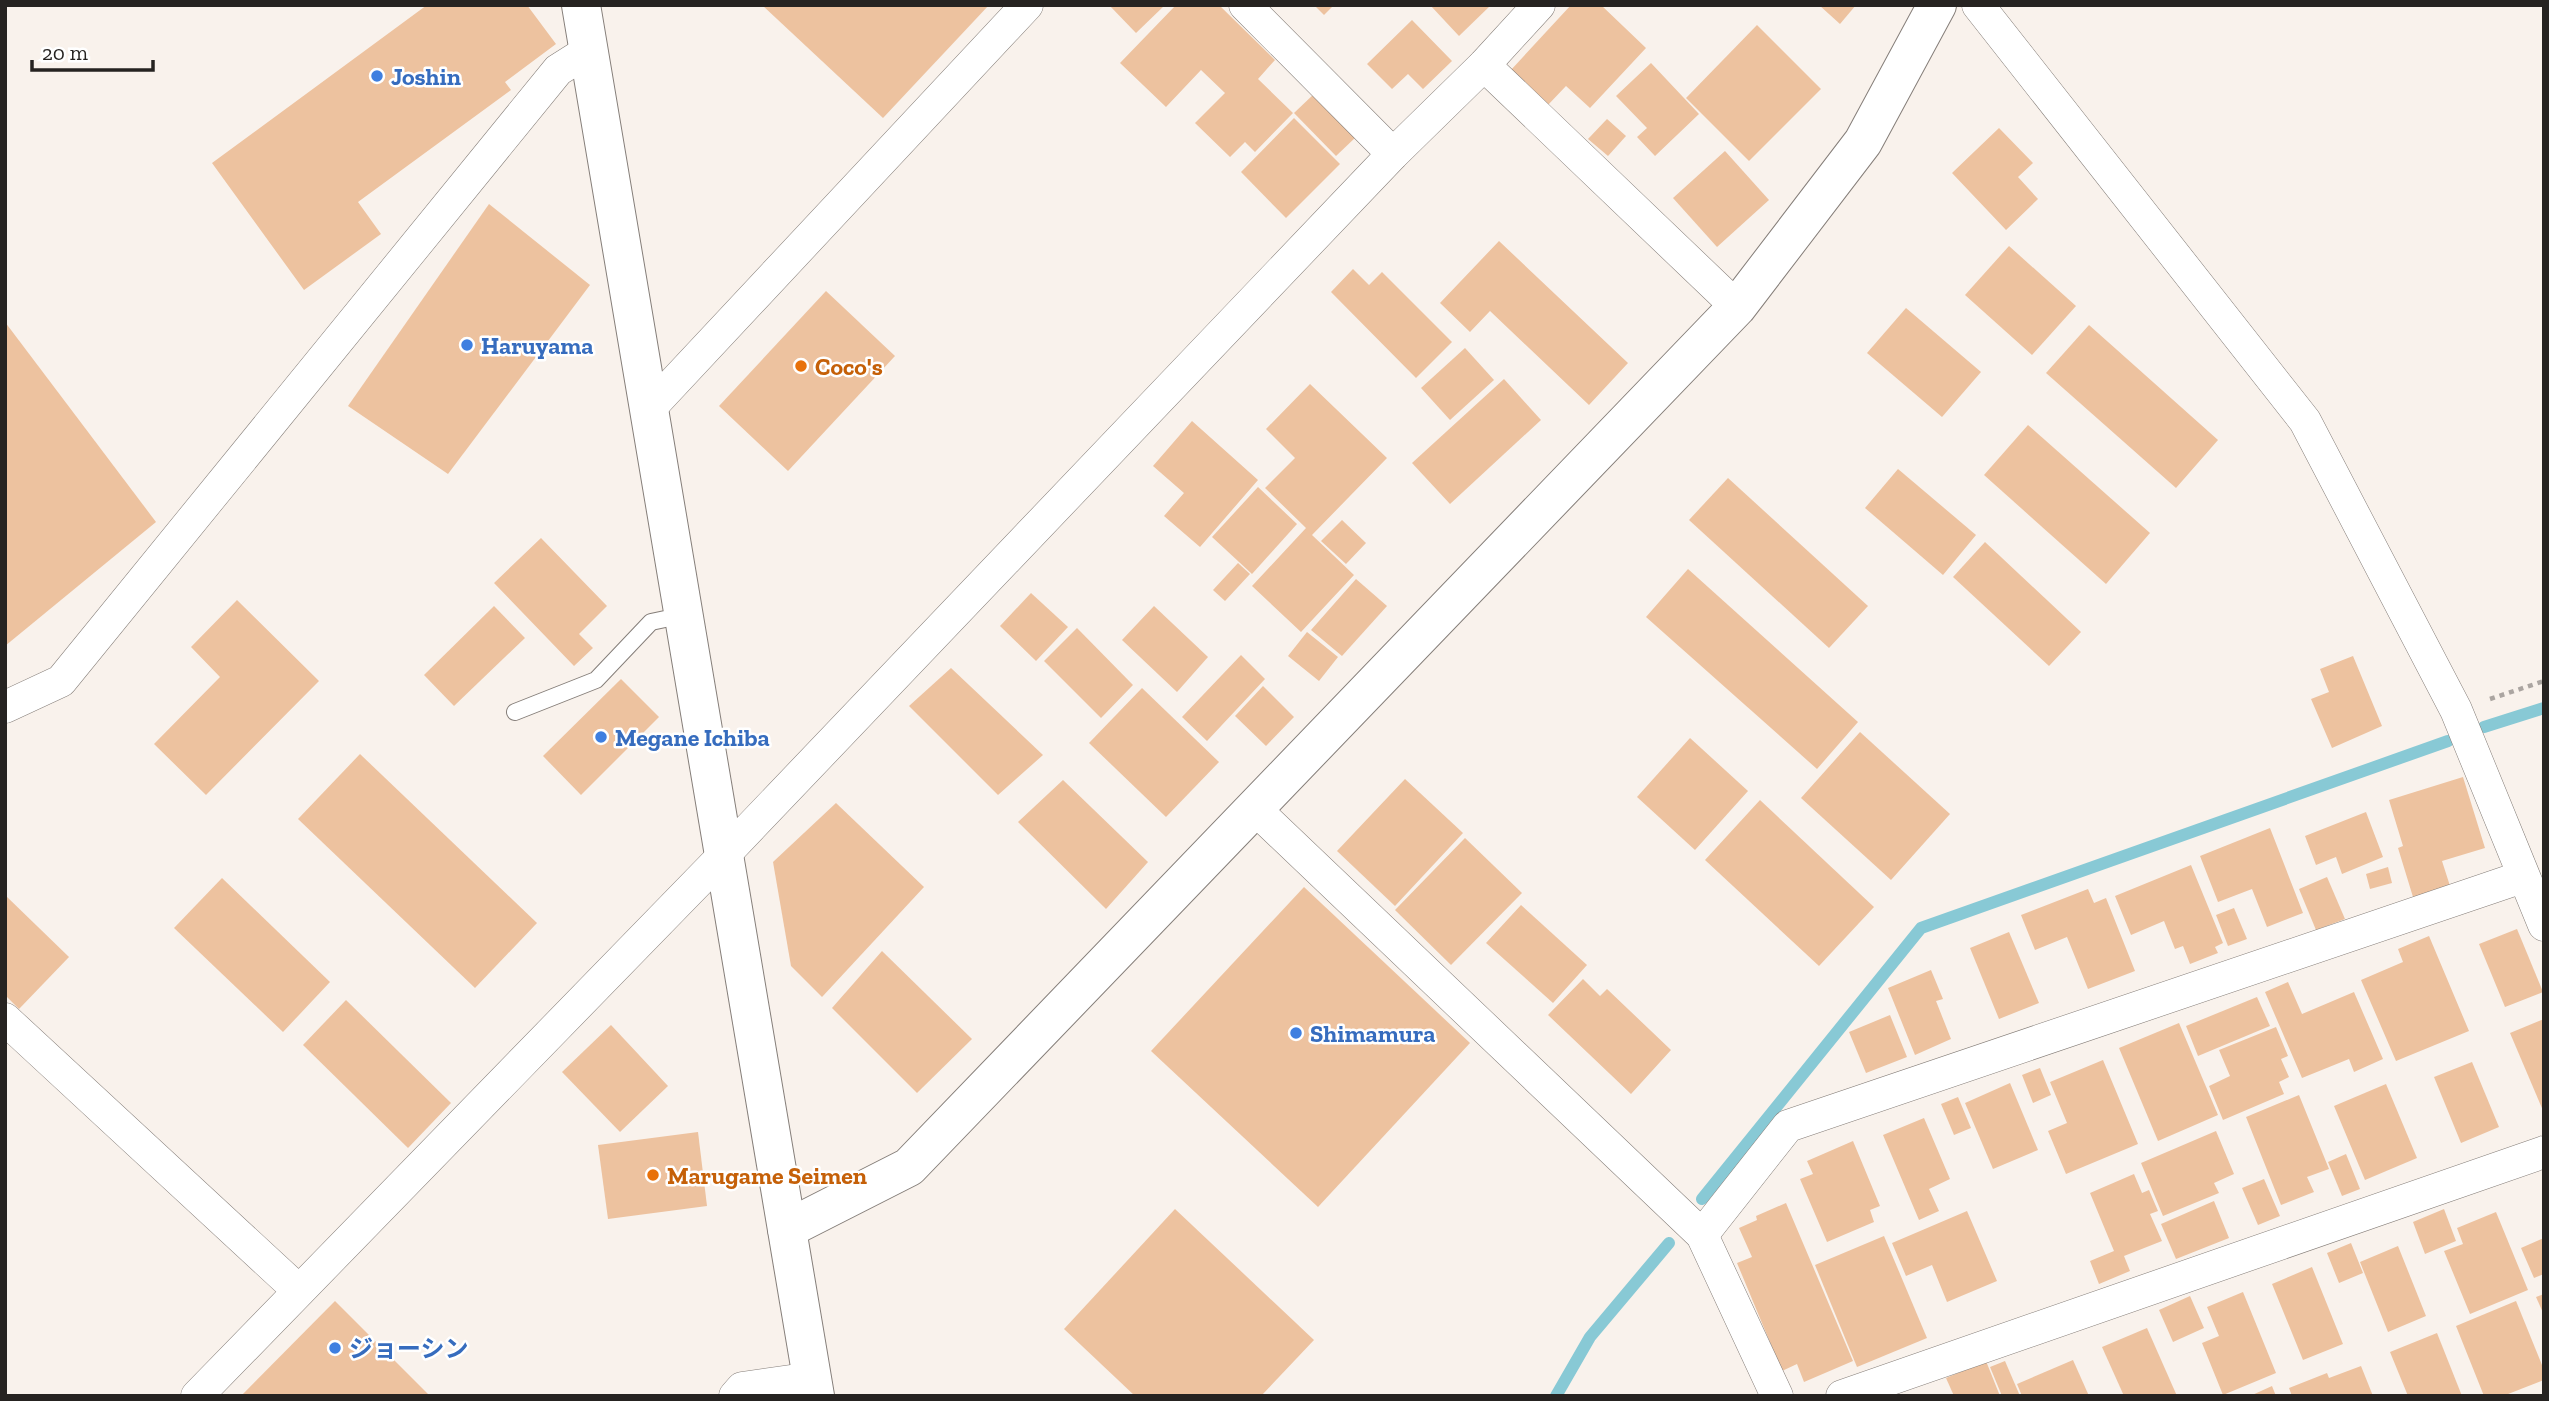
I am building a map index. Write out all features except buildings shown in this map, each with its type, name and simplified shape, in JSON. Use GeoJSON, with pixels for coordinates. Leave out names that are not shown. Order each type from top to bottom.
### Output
{"type":"FeatureCollection","features":[{"type":"Feature","properties":{"kind":"street"},"geometry":{"type":"LineString","coordinates":[[580,5],[814,1387],[742,1388],[735,1396]]}},
{"type":"Feature","properties":{"kind":"street"},"geometry":{"type":"LineString","coordinates":[[650,408],[1027,5]]}},
{"type":"Feature","properties":{"kind":"street"},"geometry":{"type":"LineString","coordinates":[[1245,5],[1393,154]]}},
{"type":"Feature","properties":{"kind":"street"},"geometry":{"type":"LineString","coordinates":[[197,1396],[723,856],[1393,154],[1484,65],[1539,5]]}},
{"type":"Feature","properties":{"kind":"street"},"geometry":{"type":"LineString","coordinates":[[787,1229],[909,1167],[1737,307],[1863,142],[1937,5]]}},
{"type":"Feature","properties":{"kind":"street"},"geometry":{"type":"LineString","coordinates":[[1978,5],[2305,421],[2456,710],[2522,877],[2544,925]]}},
{"type":"Feature","properties":{"kind":"street"},"geometry":{"type":"LineString","coordinates":[[5,707],[61,681],[558,69],[588,51]]}},
{"type":"Feature","properties":{"kind":"street"},"geometry":{"type":"LineString","coordinates":[[1484,65],[1737,307]]}},
{"type":"Feature","properties":{"kind":"street"},"geometry":{"type":"LineString","coordinates":[[1254,808],[1702,1235],[1777,1396]]}},
{"type":"Feature","properties":{"kind":"street"},"geometry":{"type":"LineString","coordinates":[[1702,1235],[1788,1126],[2522,877]]}},
{"type":"Feature","properties":{"kind":"street"},"geometry":{"type":"LineString","coordinates":[[5,1018],[299,1291]]}},
{"type":"Feature","properties":{"kind":"street"},"geometry":{"type":"LineString","coordinates":[[1842,1396],[2544,1152]]}},
{"type":"Feature","properties":{"kind":"lane"},"geometry":{"type":"LineString","coordinates":[[515,712],[596,680],[651,622],[684,615]]}},
{"type":"Feature","properties":{"kind":"path"},"geometry":{"type":"LineString","coordinates":[[2456,710],[2544,681]]}},
{"type":"Feature","properties":{"kind":"waterway"},"geometry":{"type":"LineString","coordinates":[[2484,727],[2544,708]]}},
{"type":"Feature","properties":{"kind":"waterway"},"geometry":{"type":"LineString","coordinates":[[1702,1199],[1921,928],[2448,741]]}},
{"type":"Feature","properties":{"kind":"waterway"},"geometry":{"type":"LineString","coordinates":[[1556,1396],[1590,1337],[1669,1243]]}},
{"type":"Feature","properties":{"kind":"place","name":"Joshin"},"geometry":{"type":"Point","coordinates":[377,76]}},
{"type":"Feature","properties":{"kind":"place","name":"Haruyama"},"geometry":{"type":"Point","coordinates":[467,345]}},
{"type":"Feature","properties":{"kind":"place","name":"Coco's"},"geometry":{"type":"Point","coordinates":[801,366]}},
{"type":"Feature","properties":{"kind":"place","name":"Megane Ichiba"},"geometry":{"type":"Point","coordinates":[601,737]}},
{"type":"Feature","properties":{"kind":"place","name":"Shimamura"},"geometry":{"type":"Point","coordinates":[1296,1033]}},
{"type":"Feature","properties":{"kind":"place","name":"Marugame Seimen"},"geometry":{"type":"Point","coordinates":[653,1175]}},
{"type":"Feature","properties":{"kind":"place","name":"ジョーシン"},"geometry":{"type":"Point","coordinates":[335,1348]}}]}
